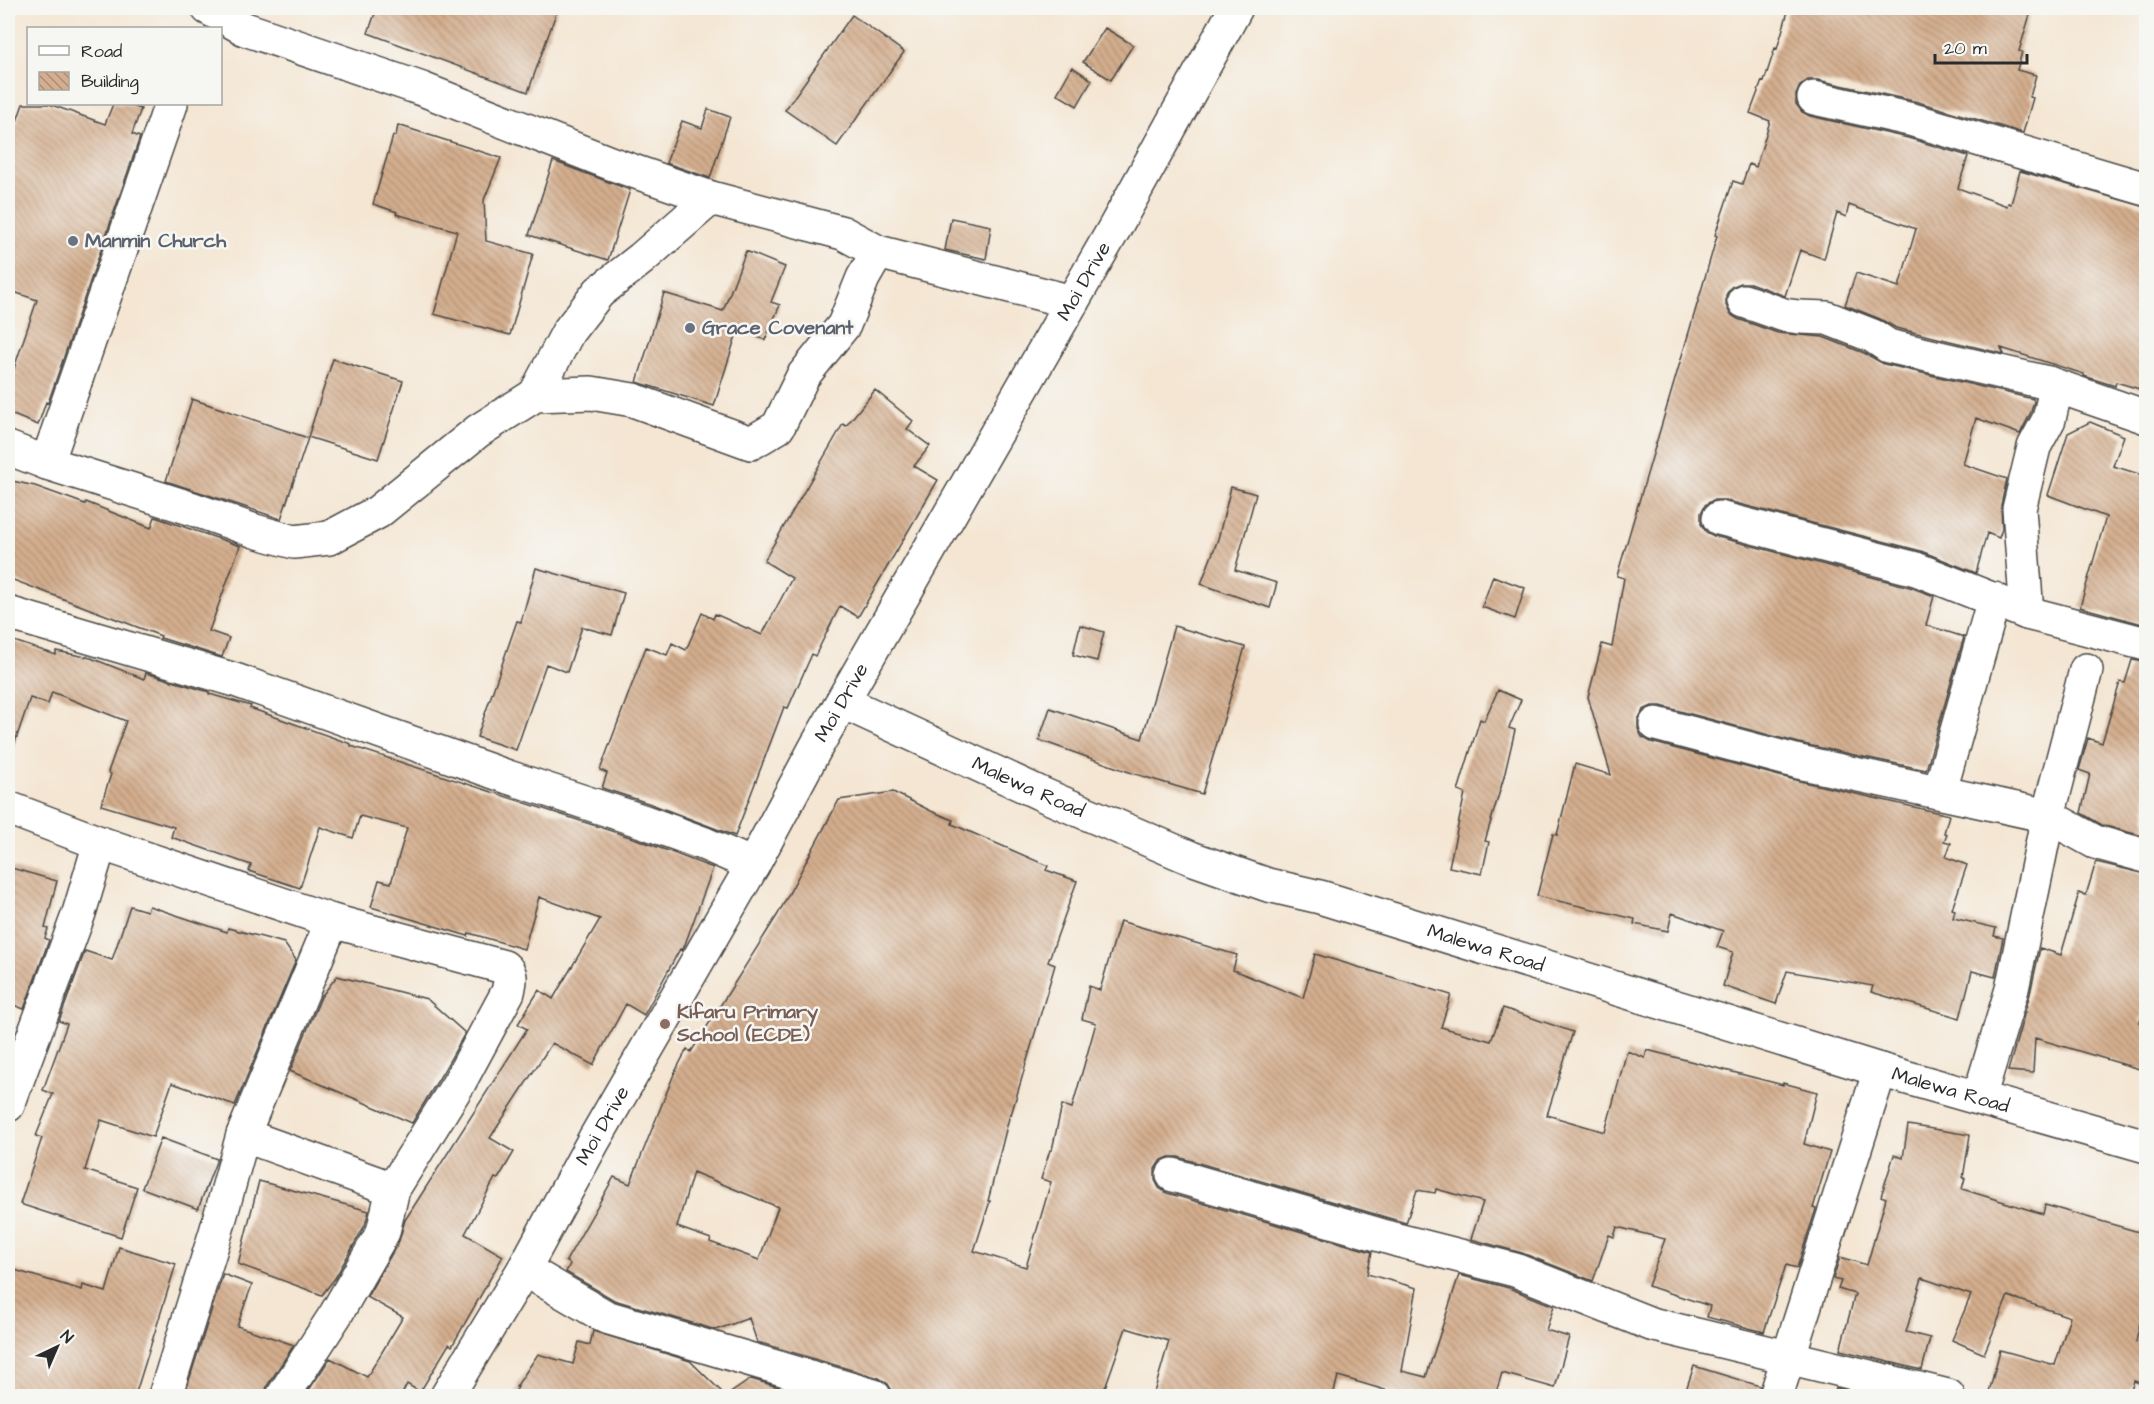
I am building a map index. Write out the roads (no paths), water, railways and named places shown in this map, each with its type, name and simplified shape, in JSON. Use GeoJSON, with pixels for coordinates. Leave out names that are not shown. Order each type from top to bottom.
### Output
{"type":"FeatureCollection","features":[{"type":"Feature","properties":{"kind":"street"},"geometry":{"type":"LineString","coordinates":[[197,27],[206,8],[245,29],[422,89],[610,163],[711,198],[843,233],[878,252],[1072,302]]}},
{"type":"Feature","properties":{"kind":"street","name":"Moi Drive"},"geometry":{"type":"LineString","coordinates":[[447,1396],[524,1269],[594,1140],[753,865],[816,747],[1072,302],[1236,8]]}},
{"type":"Feature","properties":{"kind":"street"},"geometry":{"type":"LineString","coordinates":[[1814,98],[1924,123],[2146,189]]}},
{"type":"Feature","properties":{"kind":"street"},"geometry":{"type":"LineString","coordinates":[[47,463],[171,105]]}},
{"type":"Feature","properties":{"kind":"street"},"geometry":{"type":"LineString","coordinates":[[535,395],[568,332],[599,292],[711,198]]}},
{"type":"Feature","properties":{"kind":"street"},"geometry":{"type":"LineString","coordinates":[[8,448],[47,463],[294,542],[329,538],[378,512],[477,431],[535,395],[591,393],[633,400],[751,443],[778,427],[802,376],[844,325],[863,278],[878,252]]}},
{"type":"Feature","properties":{"kind":"street"},"geometry":{"type":"LineString","coordinates":[[1744,301],[1785,315],[1827,318],[1873,336],[1888,346],[2048,383],[2146,417]]}},
{"type":"Feature","properties":{"kind":"street"},"geometry":{"type":"LineString","coordinates":[[2027,613],[2019,509],[2034,447],[2049,419],[2055,393],[2048,383]]}},
{"type":"Feature","properties":{"kind":"street"},"geometry":{"type":"LineString","coordinates":[[1719,518],[1916,569],[2027,613],[2146,644]]}},
{"type":"Feature","properties":{"kind":"street"},"geometry":{"type":"LineString","coordinates":[[1940,791],[1994,599]]}},
{"type":"Feature","properties":{"kind":"street"},"geometry":{"type":"LineString","coordinates":[[8,613],[235,680],[508,777],[645,822],[753,865]]}},
{"type":"Feature","properties":{"kind":"street"},"geometry":{"type":"LineString","coordinates":[[1979,1098],[2012,989],[2048,816],[2086,670]]}},
{"type":"Feature","properties":{"kind":"street","name":"Malewa Road"},"geometry":{"type":"LineString","coordinates":[[843,702],[1046,796],[1191,858],[1268,885],[1331,900],[1880,1071],[2146,1146]]}},
{"type":"Feature","properties":{"kind":"street"},"geometry":{"type":"LineString","coordinates":[[1656,724],[1800,762],[2048,816],[2095,842],[2146,856]]}},
{"type":"Feature","properties":{"kind":"street"},"geometry":{"type":"LineString","coordinates":[[8,808],[100,843],[332,921],[453,952],[504,967],[509,971],[511,980],[508,992],[459,1083],[393,1189],[383,1232],[336,1314],[283,1396]]}},
{"type":"Feature","properties":{"kind":"street"},"geometry":{"type":"LineString","coordinates":[[8,1105],[79,913],[100,843]]}},
{"type":"Feature","properties":{"kind":"street"},"geometry":{"type":"LineString","coordinates":[[165,1396],[216,1232],[243,1135],[332,921]]}},
{"type":"Feature","properties":{"kind":"street"},"geometry":{"type":"LineString","coordinates":[[1776,1396],[1880,1071]]}},
{"type":"Feature","properties":{"kind":"street"},"geometry":{"type":"LineString","coordinates":[[243,1135],[393,1189]]}},
{"type":"Feature","properties":{"kind":"street"},"geometry":{"type":"LineString","coordinates":[[1173,1175],[1396,1240],[1515,1270],[1652,1324],[1948,1396]]}},
{"type":"Feature","properties":{"kind":"street"},"geometry":{"type":"LineString","coordinates":[[524,1269],[606,1317],[874,1396]]}},
{"type":"Feature","properties":{"kind":"place","name":"Manmin Church"},"geometry":{"type":"Point","coordinates":[73,241]}},
{"type":"Feature","properties":{"kind":"place","name":"Grace Covenant"},"geometry":{"type":"Point","coordinates":[690,328]}},
{"type":"Feature","properties":{"kind":"place","name":"Kifaru Primary School (ECDE)"},"geometry":{"type":"Point","coordinates":[665,1024]}}]}
